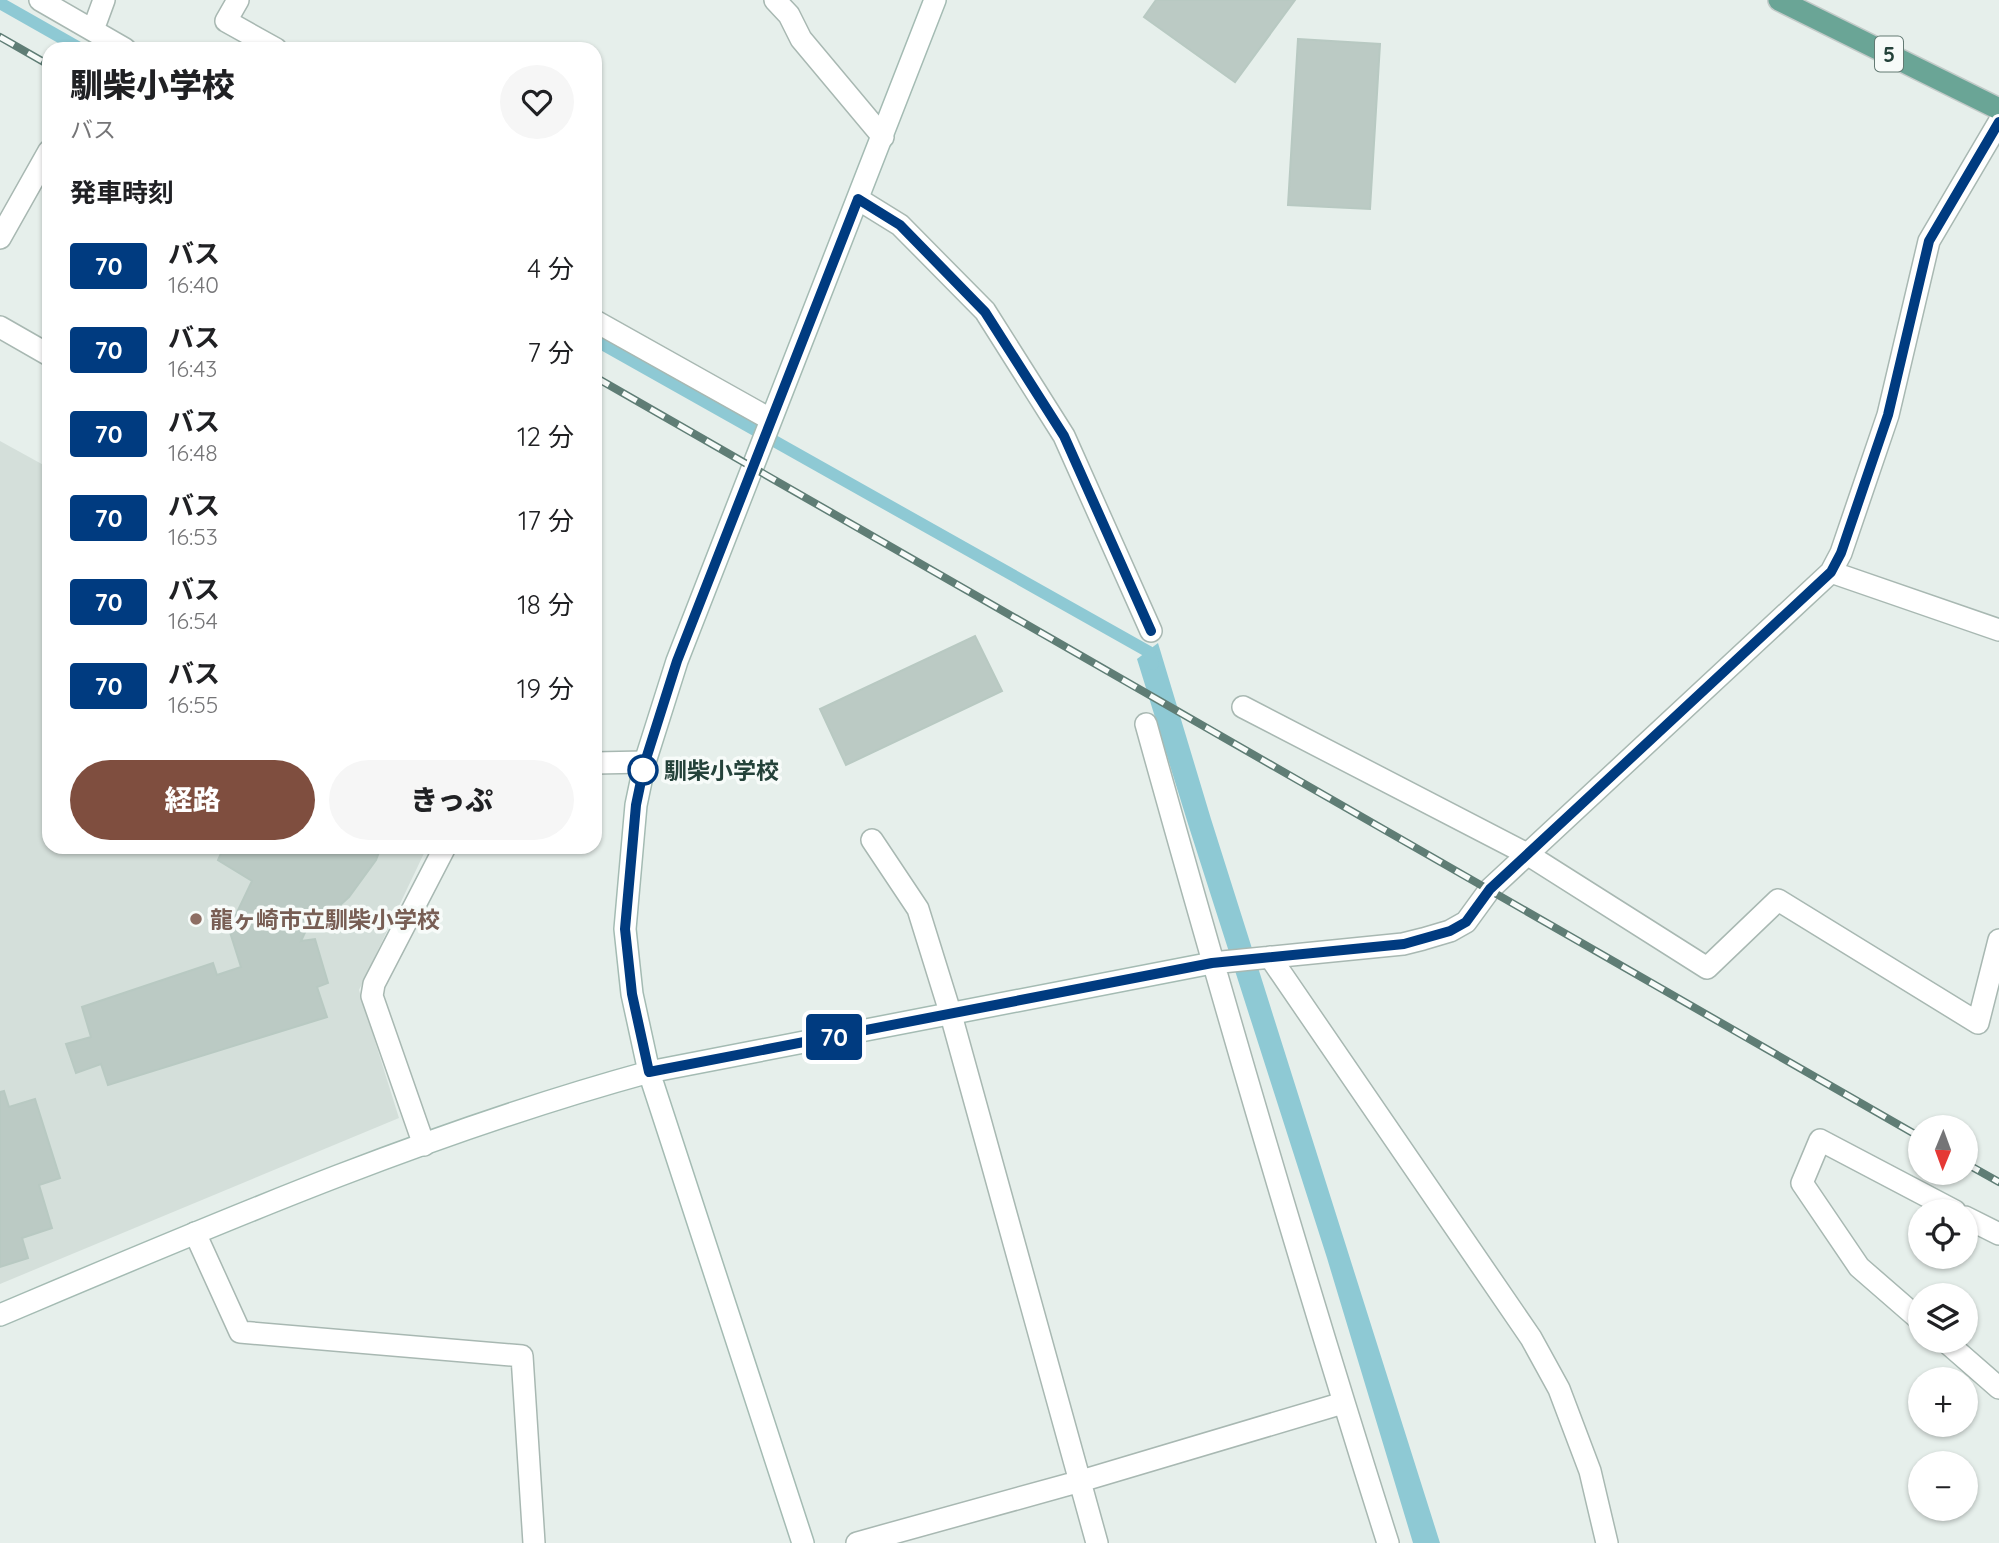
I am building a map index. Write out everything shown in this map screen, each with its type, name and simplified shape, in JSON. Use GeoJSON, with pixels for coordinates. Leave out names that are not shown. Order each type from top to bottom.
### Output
{"type":"FeatureCollection","features":[{"type":"Feature","properties":{"kind":"main road","name":"5"},"geometry":{"type":"LineString","coordinates":[[1779,0],[1999,109]]}},
{"type":"Feature","properties":{"kind":"street"},"geometry":{"type":"LineString","coordinates":[[40,0],[113,42]]}},
{"type":"Feature","properties":{"kind":"street"},"geometry":{"type":"LineString","coordinates":[[93,30],[104,0]]}},
{"type":"Feature","properties":{"kind":"street"},"geometry":{"type":"LineString","coordinates":[[238,0],[226,22],[263,42]]}},
{"type":"Feature","properties":{"kind":"street"},"geometry":{"type":"LineString","coordinates":[[775,0],[789,15],[801,40],[883,137]]}},
{"type":"Feature","properties":{"kind":"street"},"geometry":{"type":"LineString","coordinates":[[803,1543],[649,1072],[632,994],[625,929],[636,805],[645,762],[677,661],[935,0]]}},
{"type":"Feature","properties":{"kind":"street"},"geometry":{"type":"LineString","coordinates":[[0,1315],[270,1201],[574,1093],[649,1072],[1216,963],[1404,944],[1450,931],[1466,922],[1490,889],[1831,572],[1841,553],[1888,415],[1929,241],[1999,122]]}},
{"type":"Feature","properties":{"kind":"street"},"geometry":{"type":"LineString","coordinates":[[0,238],[42,163]]}},
{"type":"Feature","properties":{"kind":"street"},"geometry":{"type":"LineString","coordinates":[[858,199],[900,225],[985,312],[1064,436],[1151,631]]}},
{"type":"Feature","properties":{"kind":"street"},"geometry":{"type":"LineString","coordinates":[[602,325],[769,422]]}},
{"type":"Feature","properties":{"kind":"street"},"geometry":{"type":"LineString","coordinates":[[0,327],[42,351]]}},
{"type":"Feature","properties":{"kind":"street"},"geometry":{"type":"LineString","coordinates":[[1831,572],[1999,630]]}},
{"type":"Feature","properties":{"kind":"street"},"geometry":{"type":"LineString","coordinates":[[1243,708],[1527,855],[1707,968],[1778,900],[1978,1023],[1999,940]]}},
{"type":"Feature","properties":{"kind":"street"},"geometry":{"type":"LineString","coordinates":[[1146,724],[1343,1403],[1388,1543]]}},
{"type":"Feature","properties":{"kind":"street"},"geometry":{"type":"LineString","coordinates":[[602,763],[645,762]]}},
{"type":"Feature","properties":{"kind":"street"},"geometry":{"type":"LineString","coordinates":[[872,840],[918,909],[951,1015],[1097,1543]]}},
{"type":"Feature","properties":{"kind":"street"},"geometry":{"type":"LineString","coordinates":[[424,1145],[372,996],[374,984],[441,854]]}},
{"type":"Feature","properties":{"kind":"street"},"geometry":{"type":"LineString","coordinates":[[1270,957],[1531,1338],[1559,1389],[1590,1471],[1607,1543]]}},
{"type":"Feature","properties":{"kind":"street"},"geometry":{"type":"LineString","coordinates":[[1908,1310],[1859,1267],[1802,1183],[1821,1140],[1932,1199]]}},
{"type":"Feature","properties":{"kind":"street"},"geometry":{"type":"LineString","coordinates":[[1978,1224],[1999,1234]]}},
{"type":"Feature","properties":{"kind":"street"},"geometry":{"type":"LineString","coordinates":[[195,1233],[240,1332],[522,1356],[534,1543]]}},
{"type":"Feature","properties":{"kind":"street"},"geometry":{"type":"LineString","coordinates":[[1959,1353],[1999,1388]]}},
{"type":"Feature","properties":{"kind":"street"},"geometry":{"type":"LineString","coordinates":[[857,1543],[1081,1481],[1343,1403]]}},
{"type":"Feature","properties":{"kind":"shaded area","name":"龍ヶ崎市立馴柴小学校"},"geometry":{"type":"Polygon","coordinates":[[[0,441],[42,464],[42,854],[424,854],[359,990],[399,1118],[0,1284],[0,441]]]}},
{"type":"Feature","properties":{"kind":"water"},"geometry":{"type":"Polygon","coordinates":[[[1158,643],[1440,1543],[1413,1543],[1327,1258],[1137,659],[1158,643]]]}},
{"type":"Feature","properties":{"kind":"building"},"geometry":{"type":"Polygon","coordinates":[[[1156,0],[1295,0],[1235,82],[1144,17],[1156,0]]]}},
{"type":"Feature","properties":{"kind":"building"},"geometry":{"type":"Polygon","coordinates":[[[1298,39],[1380,44],[1370,209],[1288,205],[1298,39]]]}},
{"type":"Feature","properties":{"kind":"building"},"geometry":{"type":"Polygon","coordinates":[[[975,636],[1002,691],[846,765],[820,709],[975,636]]]}},
{"type":"Feature","properties":{"kind":"building"},"geometry":{"type":"Polygon","coordinates":[[[221,854],[378,854],[349,897],[326,918],[315,911],[301,941],[315,939],[328,983],[317,987],[327,1017],[108,1085],[101,1064],[76,1073],[66,1044],[91,1037],[82,1007],[213,963],[217,975],[241,967],[229,929],[252,881],[218,860],[221,854]]]}},
{"type":"Feature","properties":{"kind":"building"},"geometry":{"type":"Polygon","coordinates":[[[4,1091],[9,1107],[35,1099],[60,1178],[39,1185],[52,1228],[22,1238],[28,1258],[0,1267],[0,1092],[4,1091]]]}},
{"type":"Feature","properties":{"kind":"waterway"},"geometry":{"type":"LineString","coordinates":[[0,3],[69,42]]}},
{"type":"Feature","properties":{"kind":"waterway"},"geometry":{"type":"LineString","coordinates":[[602,344],[1149,652],[1153,664]]}},
{"type":"Feature","properties":{"kind":"railway"},"geometry":{"type":"LineString","coordinates":[[0,37],[42,61]]}},
{"type":"Feature","properties":{"kind":"railway"},"geometry":{"type":"LineString","coordinates":[[602,381],[1908,1130]]}},
{"type":"Feature","properties":{"kind":"railway"},"geometry":{"type":"LineString","coordinates":[[1978,1170],[1999,1182]]}},
{"type":"Feature","properties":{"kind":"bus line","name":"70"},"geometry":{"type":"LineString","coordinates":[[1151,631],[1064,436],[985,312],[900,225],[858,199],[677,661],[645,762],[636,805],[625,929],[632,994],[649,1072],[1212,963],[1404,944],[1450,931],[1466,922],[1490,889],[1831,572],[1841,553],[1888,415],[1929,241],[1999,122]]}},
{"type":"Feature","properties":{"kind":"place","name":"馴柴小学校"},"geometry":{"type":"Point","coordinates":[643,770]}},
{"type":"Feature","properties":{"kind":"place","name":"龍ヶ崎市立馴柴小学校"},"geometry":{"type":"Point","coordinates":[196,919]}}]}
